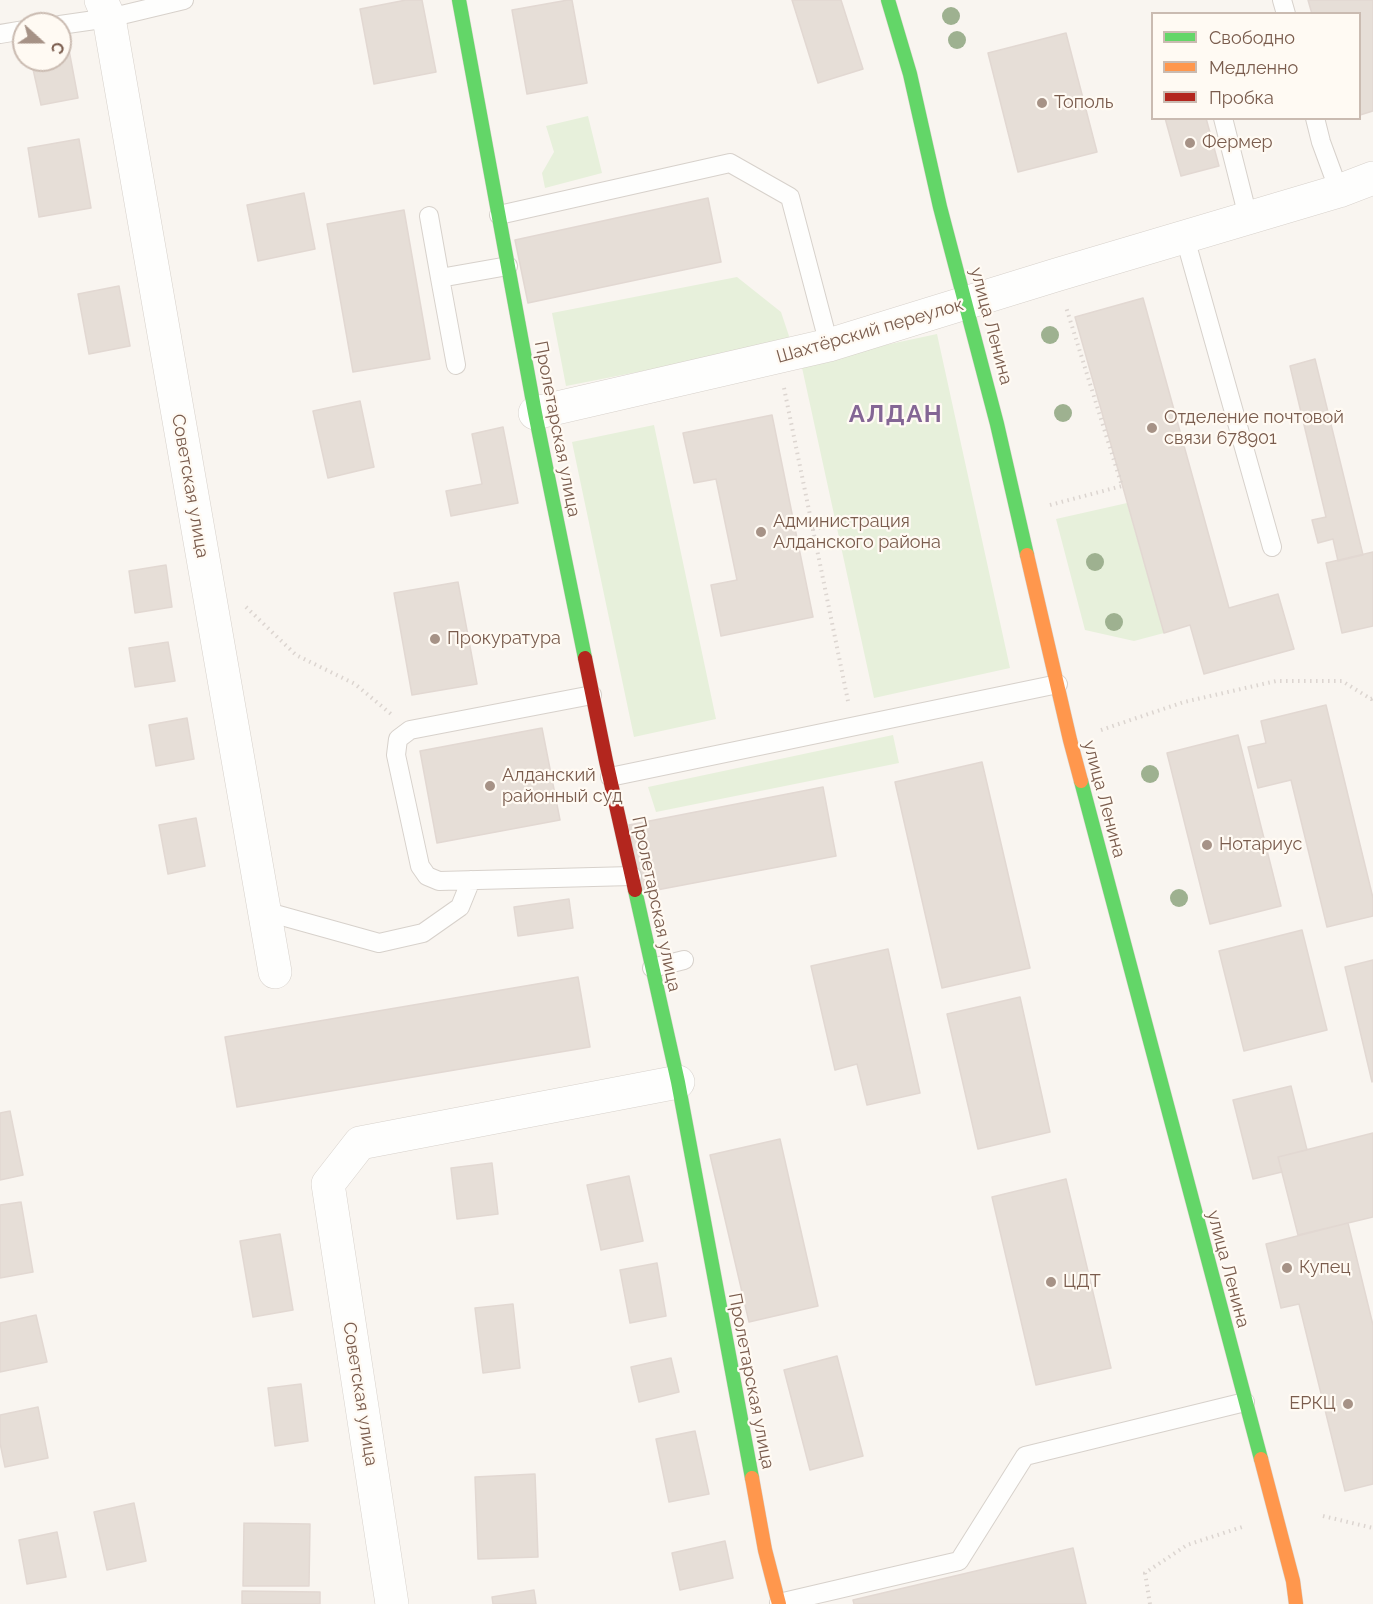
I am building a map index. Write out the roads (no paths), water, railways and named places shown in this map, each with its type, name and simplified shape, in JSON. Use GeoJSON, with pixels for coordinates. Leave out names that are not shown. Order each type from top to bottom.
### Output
{"type":"FeatureCollection","features":[{"type":"Feature","properties":{"kind":"main road","name":"Пролетарская улица"},"geometry":{"type":"LineString","coordinates":[[459,0],[535,414],[592,694],[678,1082],[765,1550],[779,1604]]}},
{"type":"Feature","properties":{"kind":"main road","name":"улица Ленина"},"geometry":{"type":"LineString","coordinates":[[888,0],[910,74],[940,207],[997,424],[1070,740],[1293,1581],[1296,1604]]}},
{"type":"Feature","properties":{"kind":"street","name":"Советская улица"},"geometry":{"type":"LineString","coordinates":[[105,9],[275,972]]}},
{"type":"Feature","properties":{"kind":"street","name":"Шахтёрский переулок"},"geometry":{"type":"LineString","coordinates":[[535,414],[830,345],[1339,191],[1373,178]]}},
{"type":"Feature","properties":{"kind":"street","name":"Советская улица"},"geometry":{"type":"LineString","coordinates":[[393,1604],[328,1184],[360,1143],[678,1082]]}},
{"type":"Feature","properties":{"kind":"lane"},"geometry":{"type":"LineString","coordinates":[[72,21],[105,9],[184,0]]}},
{"type":"Feature","properties":{"kind":"lane"},"geometry":{"type":"LineString","coordinates":[[1224,120],[1248,218]]}},
{"type":"Feature","properties":{"kind":"lane"},"geometry":{"type":"LineString","coordinates":[[1316,120],[1339,191]]}},
{"type":"Feature","properties":{"kind":"lane"},"geometry":{"type":"LineString","coordinates":[[499,215],[730,163],[790,197],[830,345]]}},
{"type":"Feature","properties":{"kind":"lane"},"geometry":{"type":"LineString","coordinates":[[429,216],[456,365]]}},
{"type":"Feature","properties":{"kind":"lane"},"geometry":{"type":"LineString","coordinates":[[1185,238],[1272,547]]}},
{"type":"Feature","properties":{"kind":"lane"},"geometry":{"type":"LineString","coordinates":[[440,278],[508,267]]}},
{"type":"Feature","properties":{"kind":"lane"},"geometry":{"type":"LineString","coordinates":[[610,777],[785,734],[853,726],[1058,684]]}},
{"type":"Feature","properties":{"kind":"lane"},"geometry":{"type":"LineString","coordinates":[[592,694],[410,730],[398,739],[396,755],[420,866],[427,876],[439,881],[632,876]]}},
{"type":"Feature","properties":{"kind":"lane"},"geometry":{"type":"LineString","coordinates":[[264,911],[379,943],[423,933],[460,907],[471,880]]}},
{"type":"Feature","properties":{"kind":"lane"},"geometry":{"type":"LineString","coordinates":[[652,968],[684,960]]}},
{"type":"Feature","properties":{"kind":"lane"},"geometry":{"type":"LineString","coordinates":[[779,1604],[958,1561],[1025,1456],[1245,1402]]}},
{"type":"Feature","properties":{"kind":"place","name":"Тополь"},"geometry":{"type":"Point","coordinates":[1042,103]}},
{"type":"Feature","properties":{"kind":"place","name":"Фермер"},"geometry":{"type":"Point","coordinates":[1190,143]}},
{"type":"Feature","properties":{"kind":"place","name":"Отделение почтовой связи 678901"},"geometry":{"type":"Point","coordinates":[1152,428]}},
{"type":"Feature","properties":{"kind":"place","name":"Администрация Алданского района"},"geometry":{"type":"Point","coordinates":[761,532]}},
{"type":"Feature","properties":{"kind":"place","name":"Прокуратура"},"geometry":{"type":"Point","coordinates":[435,639]}},
{"type":"Feature","properties":{"kind":"place","name":"Алданский районный суд"},"geometry":{"type":"Point","coordinates":[490,786]}},
{"type":"Feature","properties":{"kind":"place","name":"Нотариус"},"geometry":{"type":"Point","coordinates":[1207,845]}},
{"type":"Feature","properties":{"kind":"place","name":"Купец"},"geometry":{"type":"Point","coordinates":[1287,1268]}},
{"type":"Feature","properties":{"kind":"place","name":"ЦДТ"},"geometry":{"type":"Point","coordinates":[1051,1282]}},
{"type":"Feature","properties":{"kind":"place","name":"ЕРКЦ"},"geometry":{"type":"Point","coordinates":[1348,1404]}},
{"type":"Feature","properties":{"kind":"district","name":"АЛДАН"},"geometry":{"type":"Point","coordinates":[896,415]}}]}
